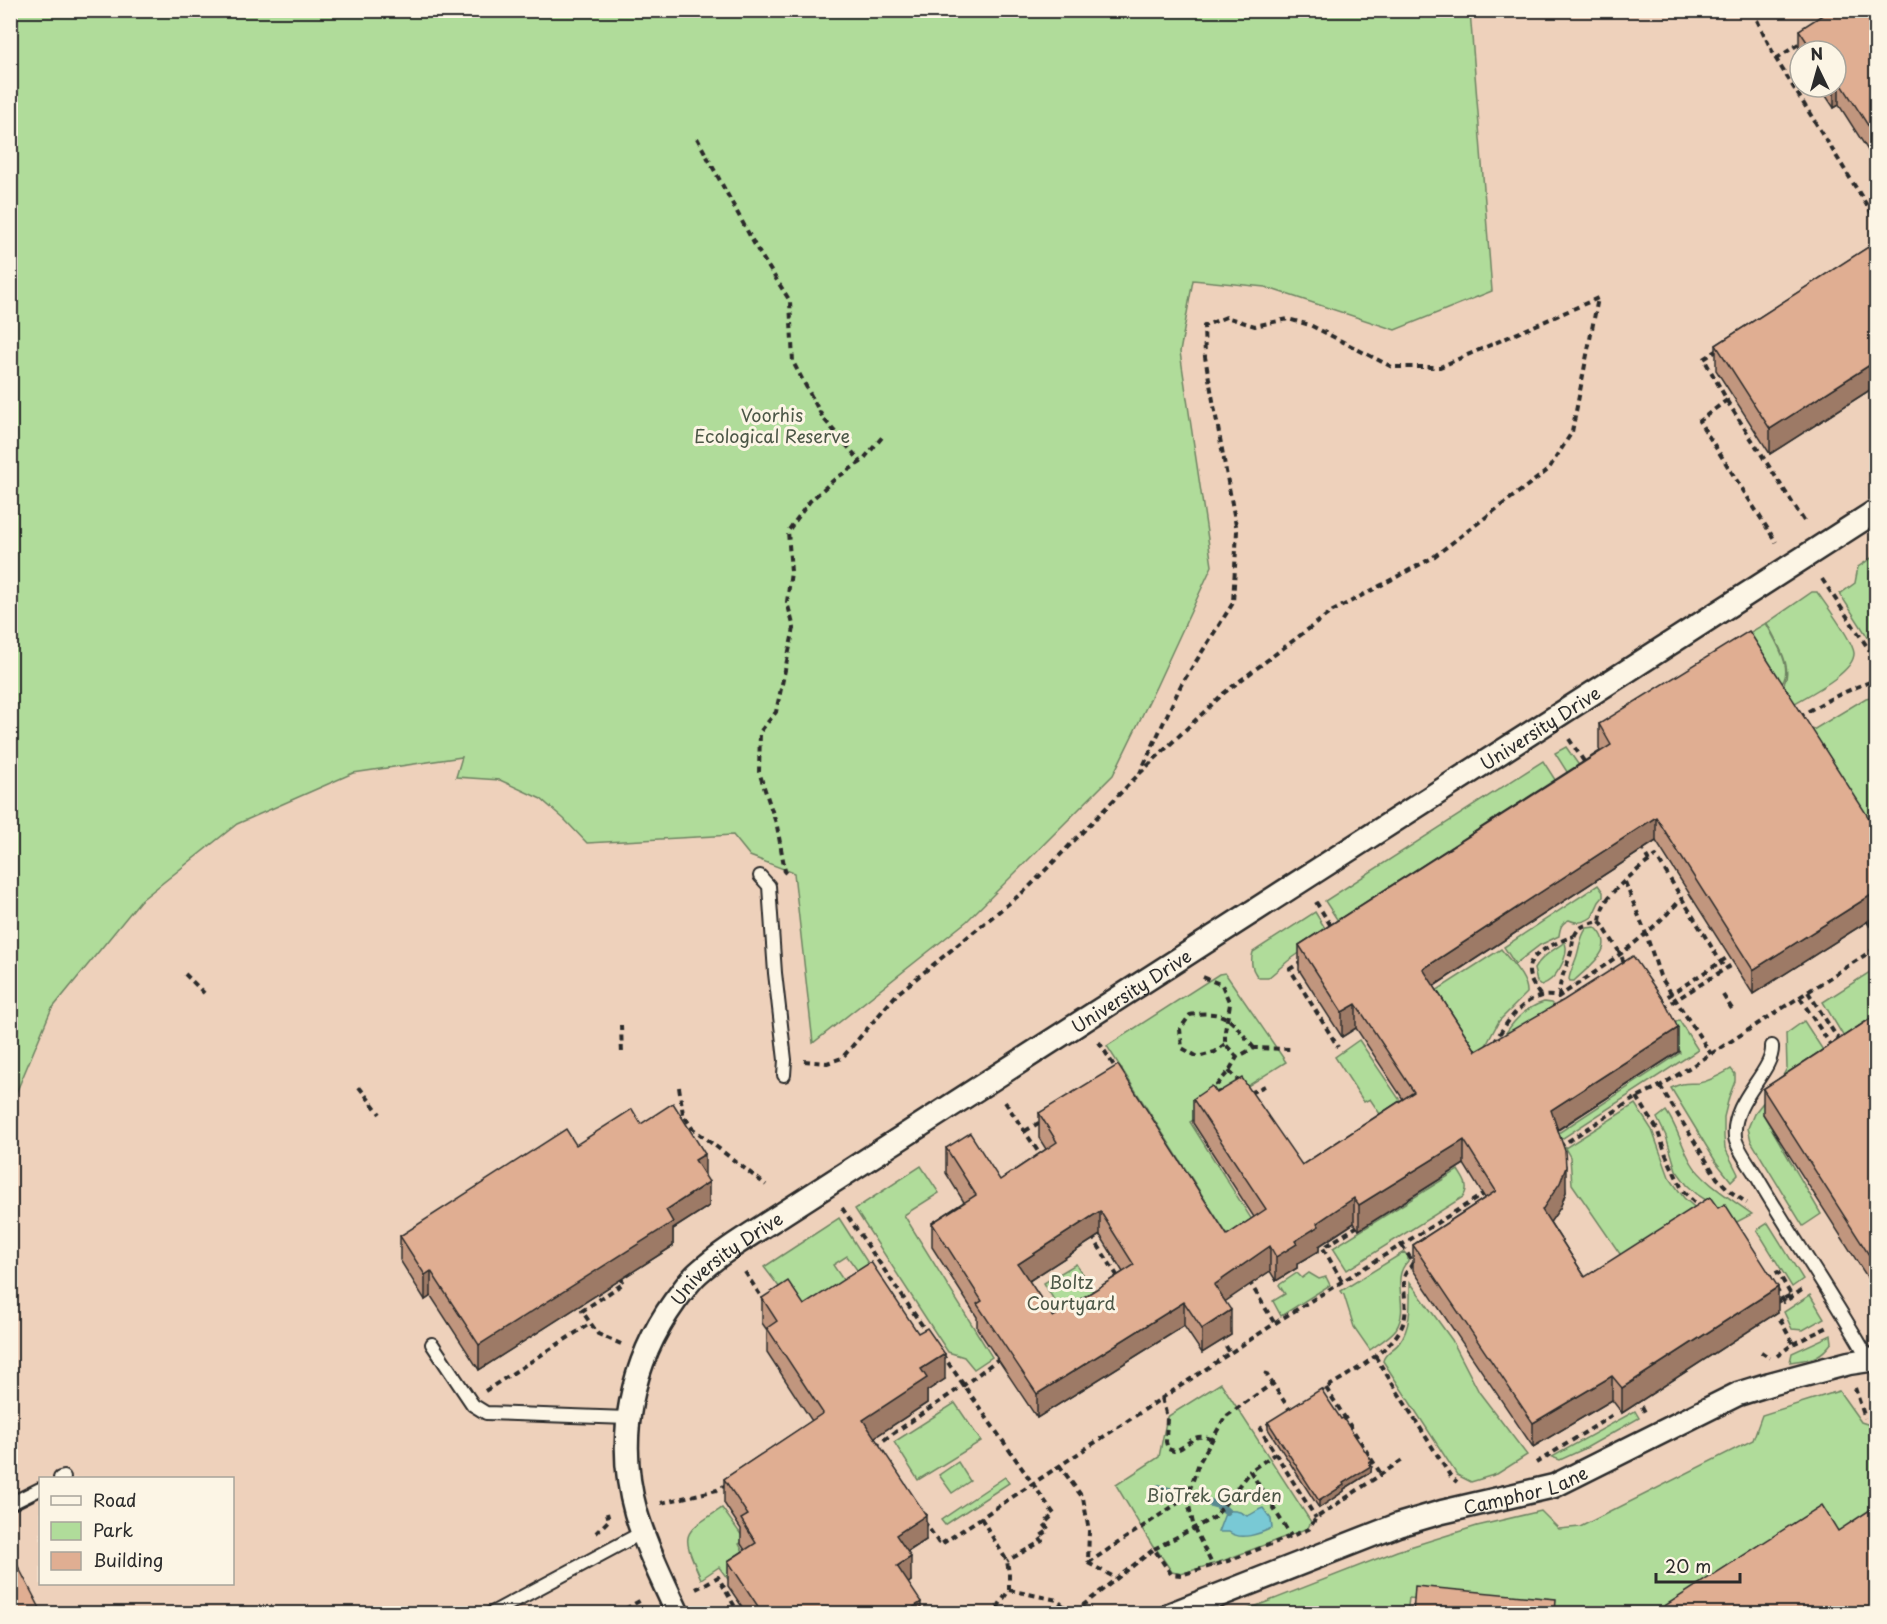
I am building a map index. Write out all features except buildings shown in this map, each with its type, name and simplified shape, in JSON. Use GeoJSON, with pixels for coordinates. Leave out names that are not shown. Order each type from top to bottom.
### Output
{"type":"FeatureCollection","features":[{"type":"Feature","properties":{"kind":"street","name":"University Drive"},"geometry":{"type":"LineString","coordinates":[[678,1614],[636,1512],[629,1475],[628,1418],[632,1390],[656,1331],[667,1312],[696,1274],[724,1253],[1876,511]]}},
{"type":"Feature","properties":{"kind":"street","name":"Camphor Lane"},"geometry":{"type":"LineString","coordinates":[[1171,1614],[1398,1525],[1442,1512],[1554,1486],[1738,1394],[1873,1359]]}},
{"type":"Feature","properties":{"kind":"lane"},"geometry":{"type":"LineString","coordinates":[[760,876],[769,886],[775,973],[785,1059],[783,1075]]}},
{"type":"Feature","properties":{"kind":"lane"},"geometry":{"type":"LineString","coordinates":[[1772,1046],[1767,1063],[1744,1099],[1736,1118],[1735,1139],[1775,1207],[1873,1359]]}},
{"type":"Feature","properties":{"kind":"lane"},"geometry":{"type":"LineString","coordinates":[[432,1344],[473,1405],[486,1413],[628,1418]]}},
{"type":"Feature","properties":{"kind":"lane"},"geometry":{"type":"LineString","coordinates":[[10,1504],[39,1490]]}},
{"type":"Feature","properties":{"kind":"lane"},"geometry":{"type":"LineString","coordinates":[[490,1614],[643,1532]]}},
{"type":"Feature","properties":{"kind":"path"},"geometry":{"type":"LineString","coordinates":[[1757,20],[1776,59],[1876,220]]}},
{"type":"Feature","properties":{"kind":"path"},"geometry":{"type":"LineString","coordinates":[[1776,59],[1812,35]]}},
{"type":"Feature","properties":{"kind":"path"},"geometry":{"type":"LineString","coordinates":[[697,138],[757,249],[790,301],[793,362],[823,418],[861,462]]}},
{"type":"Feature","properties":{"kind":"path"},"geometry":{"type":"LineString","coordinates":[[785,1059],[826,1063],[842,1058],[897,994],[1028,888],[1140,773],[1224,693],[1331,612],[1432,558],[1548,470],[1572,432],[1598,298],[1440,367],[1392,367],[1310,326],[1288,319],[1255,326],[1226,317],[1204,326],[1205,357],[1237,531],[1233,603],[1181,685],[1140,773]]}},
{"type":"Feature","properties":{"kind":"path"},"geometry":{"type":"LineString","coordinates":[[1723,347],[1704,359],[1727,400],[1806,524]]}},
{"type":"Feature","properties":{"kind":"path"},"geometry":{"type":"LineString","coordinates":[[1727,400],[1699,421],[1776,542]]}},
{"type":"Feature","properties":{"kind":"path"},"geometry":{"type":"LineString","coordinates":[[769,886],[785,871],[777,826],[759,772],[760,732],[777,712],[794,628],[787,602],[791,573],[788,531],[810,501],[835,479],[861,462],[884,435]]}},
{"type":"Feature","properties":{"kind":"path"},"geometry":{"type":"LineString","coordinates":[[1822,579],[1876,660]]}},
{"type":"Feature","properties":{"kind":"path"},"geometry":{"type":"LineString","coordinates":[[1792,721],[1821,703],[1876,680]]}},
{"type":"Feature","properties":{"kind":"path"},"geometry":{"type":"LineString","coordinates":[[1569,739],[1593,775]]}},
{"type":"Feature","properties":{"kind":"path"},"geometry":{"type":"LineString","coordinates":[[1639,844],[1650,861]]}},
{"type":"Feature","properties":{"kind":"path"},"geometry":{"type":"LineString","coordinates":[[1629,975],[1620,953],[1600,921],[1604,904],[1625,881],[1656,856],[1725,969]]}},
{"type":"Feature","properties":{"kind":"path"},"geometry":{"type":"LineString","coordinates":[[1625,881],[1660,976],[1711,1054]]}},
{"type":"Feature","properties":{"kind":"path"},"geometry":{"type":"LineString","coordinates":[[1558,997],[1662,921],[1682,898]]}},
{"type":"Feature","properties":{"kind":"path"},"geometry":{"type":"LineString","coordinates":[[1316,902],[1339,938]]}},
{"type":"Feature","properties":{"kind":"path"},"geometry":{"type":"LineString","coordinates":[[1565,1016],[1558,997],[1574,936],[1582,926],[1600,921]]}},
{"type":"Feature","properties":{"kind":"path"},"geometry":{"type":"LineString","coordinates":[[1868,921],[1876,936]]}},
{"type":"Feature","properties":{"kind":"path"},"geometry":{"type":"LineString","coordinates":[[1540,995],[1531,981],[1529,968],[1531,961],[1537,954],[1574,936]]}},
{"type":"Feature","properties":{"kind":"path"},"geometry":{"type":"LineString","coordinates":[[1552,1152],[1637,1097],[1660,1086],[1800,998],[1876,948]]}},
{"type":"Feature","properties":{"kind":"path"},"geometry":{"type":"LineString","coordinates":[[1309,957],[1290,969],[1338,1047]]}},
{"type":"Feature","properties":{"kind":"path"},"geometry":{"type":"LineString","coordinates":[[1651,1007],[1728,957]]}},
{"type":"Feature","properties":{"kind":"path"},"geometry":{"type":"LineString","coordinates":[[1655,1013],[1733,964]]}},
{"type":"Feature","properties":{"kind":"path"},"geometry":{"type":"LineString","coordinates":[[185,974],[207,996]]}},
{"type":"Feature","properties":{"kind":"path"},"geometry":{"type":"LineString","coordinates":[[1203,977],[1222,985],[1230,1004],[1225,1031],[1226,1044],[1237,1057]]}},
{"type":"Feature","properties":{"kind":"path"},"geometry":{"type":"LineString","coordinates":[[1808,992],[1842,1046]]}},
{"type":"Feature","properties":{"kind":"path"},"geometry":{"type":"LineString","coordinates":[[1491,1048],[1508,1020],[1521,1006],[1540,995],[1550,994],[1558,997]]}},
{"type":"Feature","properties":{"kind":"path"},"geometry":{"type":"LineString","coordinates":[[1723,995],[1732,1009]]}},
{"type":"Feature","properties":{"kind":"path"},"geometry":{"type":"LineString","coordinates":[[1800,998],[1836,1054]]}},
{"type":"Feature","properties":{"kind":"path"},"geometry":{"type":"LineString","coordinates":[[1226,1044],[1215,1052],[1198,1057],[1182,1048],[1180,1029],[1190,1015],[1206,1012],[1228,1017],[1254,1048]]}},
{"type":"Feature","properties":{"kind":"path"},"geometry":{"type":"LineString","coordinates":[[621,1025],[622,1055]]}},
{"type":"Feature","properties":{"kind":"path"},"geometry":{"type":"LineString","coordinates":[[1099,1042],[1118,1073]]}},
{"type":"Feature","properties":{"kind":"path"},"geometry":{"type":"LineString","coordinates":[[1221,1102],[1217,1085],[1237,1057],[1254,1048],[1290,1049]]}},
{"type":"Feature","properties":{"kind":"path"},"geometry":{"type":"LineString","coordinates":[[1229,1071],[1250,1093]]}},
{"type":"Feature","properties":{"kind":"path"},"geometry":{"type":"LineString","coordinates":[[1241,1099],[1265,1086]]}},
{"type":"Feature","properties":{"kind":"path"},"geometry":{"type":"LineString","coordinates":[[1660,1086],[1708,1164],[1731,1192],[1753,1208],[1759,1216],[1775,1207]]}},
{"type":"Feature","properties":{"kind":"path"},"geometry":{"type":"LineString","coordinates":[[359,1087],[380,1113]]}},
{"type":"Feature","properties":{"kind":"path"},"geometry":{"type":"LineString","coordinates":[[679,1087],[683,1113],[692,1128],[766,1185]]}},
{"type":"Feature","properties":{"kind":"path"},"geometry":{"type":"LineString","coordinates":[[1637,1097],[1658,1129],[1666,1155],[1683,1191],[1706,1213]]}},
{"type":"Feature","properties":{"kind":"path"},"geometry":{"type":"LineString","coordinates":[[1005,1102],[1044,1161]]}},
{"type":"Feature","properties":{"kind":"path"},"geometry":{"type":"LineString","coordinates":[[1025,1131],[1043,1120]]}},
{"type":"Feature","properties":{"kind":"path"},"geometry":{"type":"LineString","coordinates":[[920,1515],[940,1545],[1230,1353],[1491,1189]]}},
{"type":"Feature","properties":{"kind":"path"},"geometry":{"type":"LineString","coordinates":[[842,1208],[930,1336]]}},
{"type":"Feature","properties":{"kind":"path"},"geometry":{"type":"LineString","coordinates":[[1342,1281],[1323,1248],[1362,1223]]}},
{"type":"Feature","properties":{"kind":"path"},"geometry":{"type":"LineString","coordinates":[[1089,1232],[1120,1281]]}},
{"type":"Feature","properties":{"kind":"path"},"geometry":{"type":"LineString","coordinates":[[1317,1394],[1375,1356],[1396,1337],[1404,1321],[1406,1308],[1404,1278],[1406,1271],[1412,1266],[1411,1257],[1401,1244]]}},
{"type":"Feature","properties":{"kind":"path"},"geometry":{"type":"LineString","coordinates":[[1411,1257],[1418,1253]]}},
{"type":"Feature","properties":{"kind":"path"},"geometry":{"type":"LineString","coordinates":[[615,1269],[624,1283],[582,1311],[598,1334],[621,1344]]}},
{"type":"Feature","properties":{"kind":"path"},"geometry":{"type":"LineString","coordinates":[[745,1272],[768,1306]]}},
{"type":"Feature","properties":{"kind":"path"},"geometry":{"type":"LineString","coordinates":[[1773,1304],[1791,1295],[1778,1272],[1769,1277],[1784,1302],[1821,1279]]}},
{"type":"Feature","properties":{"kind":"path"},"geometry":{"type":"LineString","coordinates":[[1244,1274],[1275,1324]]}},
{"type":"Feature","properties":{"kind":"path"},"geometry":{"type":"LineString","coordinates":[[1761,1352],[1768,1358],[1776,1358],[1793,1344],[1838,1323],[1845,1317]]}},
{"type":"Feature","properties":{"kind":"path"},"geometry":{"type":"LineString","coordinates":[[1780,1319],[1793,1344]]}},
{"type":"Feature","properties":{"kind":"path"},"geometry":{"type":"LineString","coordinates":[[473,1405],[486,1389],[591,1323]]}},
{"type":"Feature","properties":{"kind":"path"},"geometry":{"type":"LineString","coordinates":[[937,1346],[1054,1514],[1044,1524],[1049,1530],[1039,1537],[1042,1541],[1007,1561]]}},
{"type":"Feature","properties":{"kind":"path"},"geometry":{"type":"LineString","coordinates":[[1226,1346],[1230,1353]]}},
{"type":"Feature","properties":{"kind":"path"},"geometry":{"type":"LineString","coordinates":[[867,1446],[874,1447],[1006,1354]]}},
{"type":"Feature","properties":{"kind":"path"},"geometry":{"type":"LineString","coordinates":[[1375,1356],[1451,1477],[1461,1485]]}},
{"type":"Feature","properties":{"kind":"path"},"geometry":{"type":"LineString","coordinates":[[1265,1372],[1290,1412],[1298,1406]]}},
{"type":"Feature","properties":{"kind":"path"},"geometry":{"type":"LineString","coordinates":[[1213,1566],[1194,1528],[1187,1497],[1199,1463],[1225,1417],[1273,1383]]}},
{"type":"Feature","properties":{"kind":"path"},"geometry":{"type":"LineString","coordinates":[[1853,1383],[1865,1418]]}},
{"type":"Feature","properties":{"kind":"path"},"geometry":{"type":"LineString","coordinates":[[1326,1388],[1381,1474]]}},
{"type":"Feature","properties":{"kind":"path"},"geometry":{"type":"LineString","coordinates":[[1633,1392],[1639,1401]]}},
{"type":"Feature","properties":{"kind":"path"},"geometry":{"type":"LineString","coordinates":[[1162,1398],[1167,1417],[1168,1449],[1174,1451],[1181,1449],[1193,1438],[1202,1436],[1211,1439]]}},
{"type":"Feature","properties":{"kind":"path"},"geometry":{"type":"LineString","coordinates":[[1531,1466],[1616,1413]]}},
{"type":"Feature","properties":{"kind":"path"},"geometry":{"type":"LineString","coordinates":[[1279,1417],[1260,1429],[1316,1518]]}},
{"type":"Feature","properties":{"kind":"path"},"geometry":{"type":"LineString","coordinates":[[1088,1614],[1082,1606],[1154,1549],[1215,1517],[1250,1471],[1276,1453]]}},
{"type":"Feature","properties":{"kind":"path"},"geometry":{"type":"LineString","coordinates":[[1154,1549],[1171,1574],[1181,1575],[1213,1566],[1309,1529],[1316,1518],[1404,1459]]}},
{"type":"Feature","properties":{"kind":"path"},"geometry":{"type":"LineString","coordinates":[[1059,1465],[1083,1498],[1089,1531],[1088,1563]]}},
{"type":"Feature","properties":{"kind":"path"},"geometry":{"type":"LineString","coordinates":[[1250,1471],[1290,1536]]}},
{"type":"Feature","properties":{"kind":"path"},"geometry":{"type":"LineString","coordinates":[[661,1503],[717,1490],[728,1484]]}},
{"type":"Feature","properties":{"kind":"path"},"geometry":{"type":"LineString","coordinates":[[1088,1563],[1187,1497]]}},
{"type":"Feature","properties":{"kind":"path"},"geometry":{"type":"LineString","coordinates":[[591,1538],[609,1520],[607,1510]]}},
{"type":"Feature","properties":{"kind":"path"},"geometry":{"type":"LineString","coordinates":[[981,1518],[1007,1561],[1009,1590],[993,1614]]}},
{"type":"Feature","properties":{"kind":"path"},"geometry":{"type":"LineString","coordinates":[[1088,1563],[1116,1578]]}},
{"type":"Feature","properties":{"kind":"path"},"geometry":{"type":"LineString","coordinates":[[696,1589],[718,1577],[739,1614]]}},
{"type":"Feature","properties":{"kind":"path"},"geometry":{"type":"LineString","coordinates":[[1009,1590],[1057,1600],[1072,1614]]}},
{"type":"Feature","properties":{"kind":"path"},"geometry":{"type":"LineString","coordinates":[[616,1614],[643,1599]]}},
{"type":"Feature","properties":{"kind":"shaded area"},"geometry":{"type":"Polygon","coordinates":[[[11,11],[1876,11],[1876,1613],[11,1613],[11,11]]]}},
{"type":"Feature","properties":{"kind":"green space","name":"Voorhis Ecological Reserve"},"geometry":{"type":"Polygon","coordinates":[[[11,10],[1470,11],[1492,291],[1395,330],[1265,287],[1193,280],[1180,352],[1212,566],[1113,775],[967,921],[813,1043],[794,873],[750,856],[733,835],[587,843],[541,799],[500,780],[456,777],[462,757],[353,773],[237,824],[140,901],[51,1010],[11,1105],[11,10]]]}},
{"type":"Feature","properties":{"kind":"green space"},"geometry":{"type":"Polygon","coordinates":[[[1876,555],[1876,650],[1840,594],[1855,583],[1858,567],[1876,555]]]}},
{"type":"Feature","properties":{"kind":"green space"},"geometry":{"type":"Polygon","coordinates":[[[1812,592],[1817,592],[1849,640],[1854,653],[1852,661],[1838,676],[1790,706],[1779,689],[1785,683],[1787,675],[1784,657],[1767,623],[1812,592]]]}},
{"type":"Feature","properties":{"kind":"green space"},"geometry":{"type":"Polygon","coordinates":[[[1766,623],[1779,647],[1785,665],[1784,681],[1778,687],[1744,636],[1766,623]]]}},
{"type":"Feature","properties":{"kind":"green space"},"geometry":{"type":"Polygon","coordinates":[[[1876,696],[1876,851],[1803,736],[1866,698],[1876,696]]]}},
{"type":"Feature","properties":{"kind":"green space"},"geometry":{"type":"Polygon","coordinates":[[[1566,747],[1604,801],[1348,936],[1325,901],[1543,761],[1559,786],[1571,778],[1555,753],[1566,747]]]}},
{"type":"Feature","properties":{"kind":"green space"},"geometry":{"type":"Polygon","coordinates":[[[1598,885],[1603,892],[1603,897],[1592,917],[1581,922],[1566,921],[1561,926],[1559,936],[1540,945],[1515,964],[1504,947],[1598,885]]]}},
{"type":"Feature","properties":{"kind":"green space"},"geometry":{"type":"Polygon","coordinates":[[[1315,912],[1328,933],[1268,978],[1259,978],[1252,966],[1253,952],[1315,912]]]}},
{"type":"Feature","properties":{"kind":"green space"},"geometry":{"type":"Polygon","coordinates":[[[1595,927],[1602,935],[1603,949],[1594,963],[1574,981],[1570,981],[1582,935],[1587,928],[1595,927]]]}},
{"type":"Feature","properties":{"kind":"green space"},"geometry":{"type":"Polygon","coordinates":[[[1565,942],[1565,954],[1560,968],[1551,979],[1541,985],[1537,982],[1534,969],[1544,957],[1565,942]]]}},
{"type":"Feature","properties":{"kind":"green space"},"geometry":{"type":"Polygon","coordinates":[[[1501,949],[1525,981],[1527,993],[1499,1021],[1484,1049],[1472,1065],[1428,996],[1501,949]]]}},
{"type":"Feature","properties":{"kind":"green space"},"geometry":{"type":"Polygon","coordinates":[[[1876,968],[1876,1040],[1854,1054],[1823,1002],[1876,968]]]}},
{"type":"Feature","properties":{"kind":"green space"},"geometry":{"type":"Polygon","coordinates":[[[1225,973],[1286,1062],[1190,1122],[1261,1234],[1239,1253],[1107,1046],[1219,974],[1225,973]]]}},
{"type":"Feature","properties":{"kind":"green space"},"geometry":{"type":"Polygon","coordinates":[[[1544,1002],[1554,1006],[1555,1016],[1485,1068],[1516,1020],[1533,1006],[1544,1002]]]}},
{"type":"Feature","properties":{"kind":"green space"},"geometry":{"type":"Polygon","coordinates":[[[1679,1020],[1698,1050],[1531,1159],[1528,1153],[1680,1053],[1667,1029],[1679,1020]]]}},
{"type":"Feature","properties":{"kind":"green space"},"geometry":{"type":"Polygon","coordinates":[[[1804,1021],[1834,1067],[1763,1114],[1821,1214],[1803,1226],[1751,1141],[1748,1128],[1754,1114],[1780,1081],[1787,1068],[1786,1034],[1804,1021]]]}},
{"type":"Feature","properties":{"kind":"green space"},"geometry":{"type":"Polygon","coordinates":[[[1359,1040],[1410,1115],[1390,1129],[1370,1099],[1364,1102],[1335,1057],[1359,1040]]]}},
{"type":"Feature","properties":{"kind":"green space"},"geometry":{"type":"Polygon","coordinates":[[[1731,1069],[1735,1074],[1735,1081],[1724,1117],[1724,1137],[1725,1148],[1738,1174],[1731,1181],[1716,1162],[1671,1088],[1682,1084],[1703,1082],[1731,1069]]]}},
{"type":"Feature","properties":{"kind":"green space"},"geometry":{"type":"Polygon","coordinates":[[[1635,1104],[1652,1130],[1669,1177],[1684,1198],[1708,1219],[1631,1270],[1572,1184],[1570,1157],[1565,1148],[1635,1104]]]}},
{"type":"Feature","properties":{"kind":"green space"},"geometry":{"type":"Polygon","coordinates":[[[1666,1111],[1688,1156],[1702,1177],[1752,1214],[1731,1225],[1717,1207],[1687,1185],[1676,1170],[1666,1136],[1657,1118],[1666,1111]]]}},
{"type":"Feature","properties":{"kind":"green space"},"geometry":{"type":"Polygon","coordinates":[[[921,1166],[939,1193],[904,1215],[992,1357],[974,1369],[964,1357],[948,1352],[855,1209],[921,1166]]]}},
{"type":"Feature","properties":{"kind":"green space"},"geometry":{"type":"Polygon","coordinates":[[[1458,1170],[1466,1186],[1463,1197],[1347,1270],[1333,1248],[1458,1170]]]}},
{"type":"Feature","properties":{"kind":"green space"},"geometry":{"type":"Polygon","coordinates":[[[839,1218],[873,1271],[863,1278],[847,1256],[833,1265],[852,1293],[805,1321],[764,1267],[839,1218]]]}},
{"type":"Feature","properties":{"kind":"green space"},"geometry":{"type":"Polygon","coordinates":[[[1768,1223],[1803,1279],[1792,1287],[1757,1230],[1768,1223]]]}},
{"type":"Feature","properties":{"kind":"green space"},"geometry":{"type":"Polygon","coordinates":[[[1404,1252],[1408,1256],[1408,1261],[1400,1276],[1402,1311],[1400,1320],[1396,1329],[1387,1338],[1370,1350],[1354,1327],[1341,1291],[1404,1252]]]}},
{"type":"Feature","properties":{"kind":"green space","name":"Boltz Courtyard"},"geometry":{"type":"Polygon","coordinates":[[[1076,1264],[1098,1299],[1065,1319],[1044,1283],[1076,1264]]]}},
{"type":"Feature","properties":{"kind":"green space"},"geometry":{"type":"Polygon","coordinates":[[[1297,1273],[1302,1278],[1309,1273],[1319,1279],[1326,1277],[1330,1285],[1281,1316],[1273,1301],[1285,1294],[1279,1285],[1297,1273]]]}},
{"type":"Feature","properties":{"kind":"green space"},"geometry":{"type":"Polygon","coordinates":[[[1410,1282],[1452,1340],[1479,1392],[1527,1455],[1497,1474],[1471,1482],[1457,1475],[1383,1361],[1399,1343],[1406,1330],[1410,1282]]]}},
{"type":"Feature","properties":{"kind":"green space"},"geometry":{"type":"Polygon","coordinates":[[[1810,1295],[1824,1318],[1803,1330],[1792,1329],[1784,1312],[1810,1295]]]}},
{"type":"Feature","properties":{"kind":"green space"},"geometry":{"type":"Polygon","coordinates":[[[1831,1335],[1832,1342],[1819,1355],[1790,1362],[1792,1353],[1831,1335]]]}},
{"type":"Feature","properties":{"kind":"green space","name":"BioTrek Garden"},"geometry":{"type":"Polygon","coordinates":[[[1221,1383],[1311,1522],[1308,1528],[1225,1560],[1181,1574],[1172,1572],[1153,1547],[1116,1485],[1159,1457],[1167,1417],[1221,1383]]]}},
{"type":"Feature","properties":{"kind":"green space"},"geometry":{"type":"Polygon","coordinates":[[[1839,1391],[1861,1422],[1876,1427],[1876,1524],[1675,1613],[1564,1613],[1563,1610],[1409,1598],[1407,1613],[1236,1614],[1397,1551],[1477,1526],[1541,1511],[1559,1529],[1580,1527],[1753,1440],[1762,1415],[1839,1391]]]}},
{"type":"Feature","properties":{"kind":"green space"},"geometry":{"type":"Polygon","coordinates":[[[955,1403],[981,1441],[918,1480],[894,1442],[955,1403]]]}},
{"type":"Feature","properties":{"kind":"green space"},"geometry":{"type":"Polygon","coordinates":[[[1635,1411],[1639,1418],[1586,1448],[1560,1460],[1552,1457],[1635,1411]]]}},
{"type":"Feature","properties":{"kind":"green space"},"geometry":{"type":"Polygon","coordinates":[[[958,1462],[970,1481],[952,1493],[939,1475],[958,1462]]]}},
{"type":"Feature","properties":{"kind":"green space"},"geometry":{"type":"Polygon","coordinates":[[[1005,1477],[1009,1483],[945,1525],[941,1520],[1005,1477]]]}},
{"type":"Feature","properties":{"kind":"green space"},"geometry":{"type":"Polygon","coordinates":[[[722,1508],[745,1540],[739,1544],[752,1568],[730,1582],[719,1567],[701,1579],[688,1543],[688,1536],[692,1530],[722,1508]]]}},
{"type":"Feature","properties":{"kind":"water"},"geometry":{"type":"Polygon","coordinates":[[[1263,1508],[1271,1519],[1272,1528],[1244,1536],[1218,1532],[1226,1511],[1237,1511],[1247,1516],[1263,1508]]]}},
{"type":"Feature","properties":{"kind":"waterway"},"geometry":{"type":"LineString","coordinates":[[1159,1488],[1218,1505],[1226,1511]]}}]}
